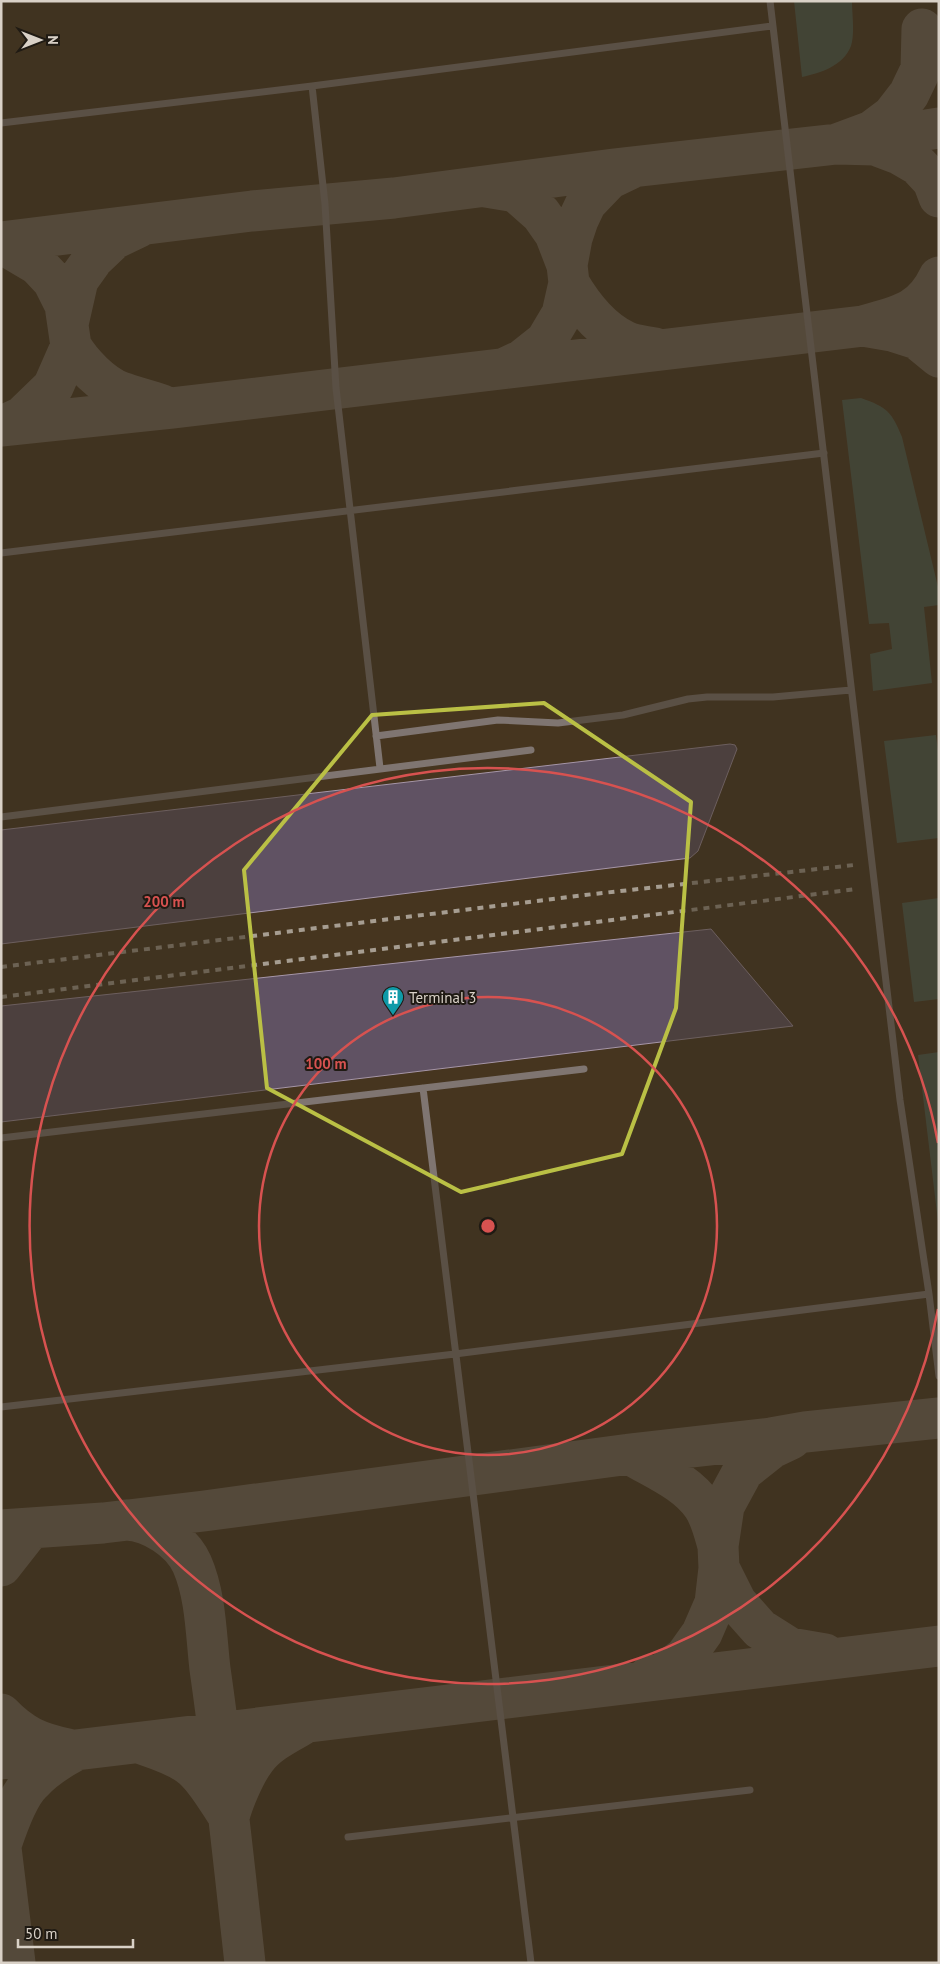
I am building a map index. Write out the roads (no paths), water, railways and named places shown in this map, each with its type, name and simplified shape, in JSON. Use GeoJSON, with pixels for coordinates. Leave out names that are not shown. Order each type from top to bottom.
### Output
{"type":"FeatureCollection","features":[{"type":"Feature","properties":{"kind":"lane"},"geometry":{"type":"LineString","coordinates":[[770,1],[900,1100],[929,1294],[939,1376]]}},
{"type":"Feature","properties":{"kind":"lane"},"geometry":{"type":"LineString","coordinates":[[1,122],[312,86],[772,26]]}},
{"type":"Feature","properties":{"kind":"lane"},"geometry":{"type":"LineString","coordinates":[[312,86],[325,204],[336,388],[352,512],[380,768]]}},
{"type":"Feature","properties":{"kind":"lane"},"geometry":{"type":"LineString","coordinates":[[1,553],[352,512],[824,453]]}},
{"type":"Feature","properties":{"kind":"lane"},"geometry":{"type":"LineString","coordinates":[[376,736],[498,720],[542,723],[579,721],[623,714],[688,699],[707,697],[773,697],[851,690]]}},
{"type":"Feature","properties":{"kind":"lane"},"geometry":{"type":"LineString","coordinates":[[1,817],[531,750]]}},
{"type":"Feature","properties":{"kind":"lane"},"geometry":{"type":"LineString","coordinates":[[1,1138],[584,1068]]}},
{"type":"Feature","properties":{"kind":"lane"},"geometry":{"type":"LineString","coordinates":[[423,1088],[531,1963]]}},
{"type":"Feature","properties":{"kind":"lane"},"geometry":{"type":"LineString","coordinates":[[1,1407],[455,1354],[929,1294]]}},
{"type":"Feature","properties":{"kind":"lane"},"geometry":{"type":"LineString","coordinates":[[348,1837],[750,1790]]}},
{"type":"Feature","properties":{"kind":"railway"},"geometry":{"type":"LineString","coordinates":[[1,967],[585,895],[854,865]]}},
{"type":"Feature","properties":{"kind":"railway"},"geometry":{"type":"LineString","coordinates":[[1,997],[857,889]]}},
{"type":"Feature","properties":{"kind":"place","name":"Terminal 3"},"geometry":{"type":"Point","coordinates":[393,1016]}}]}
